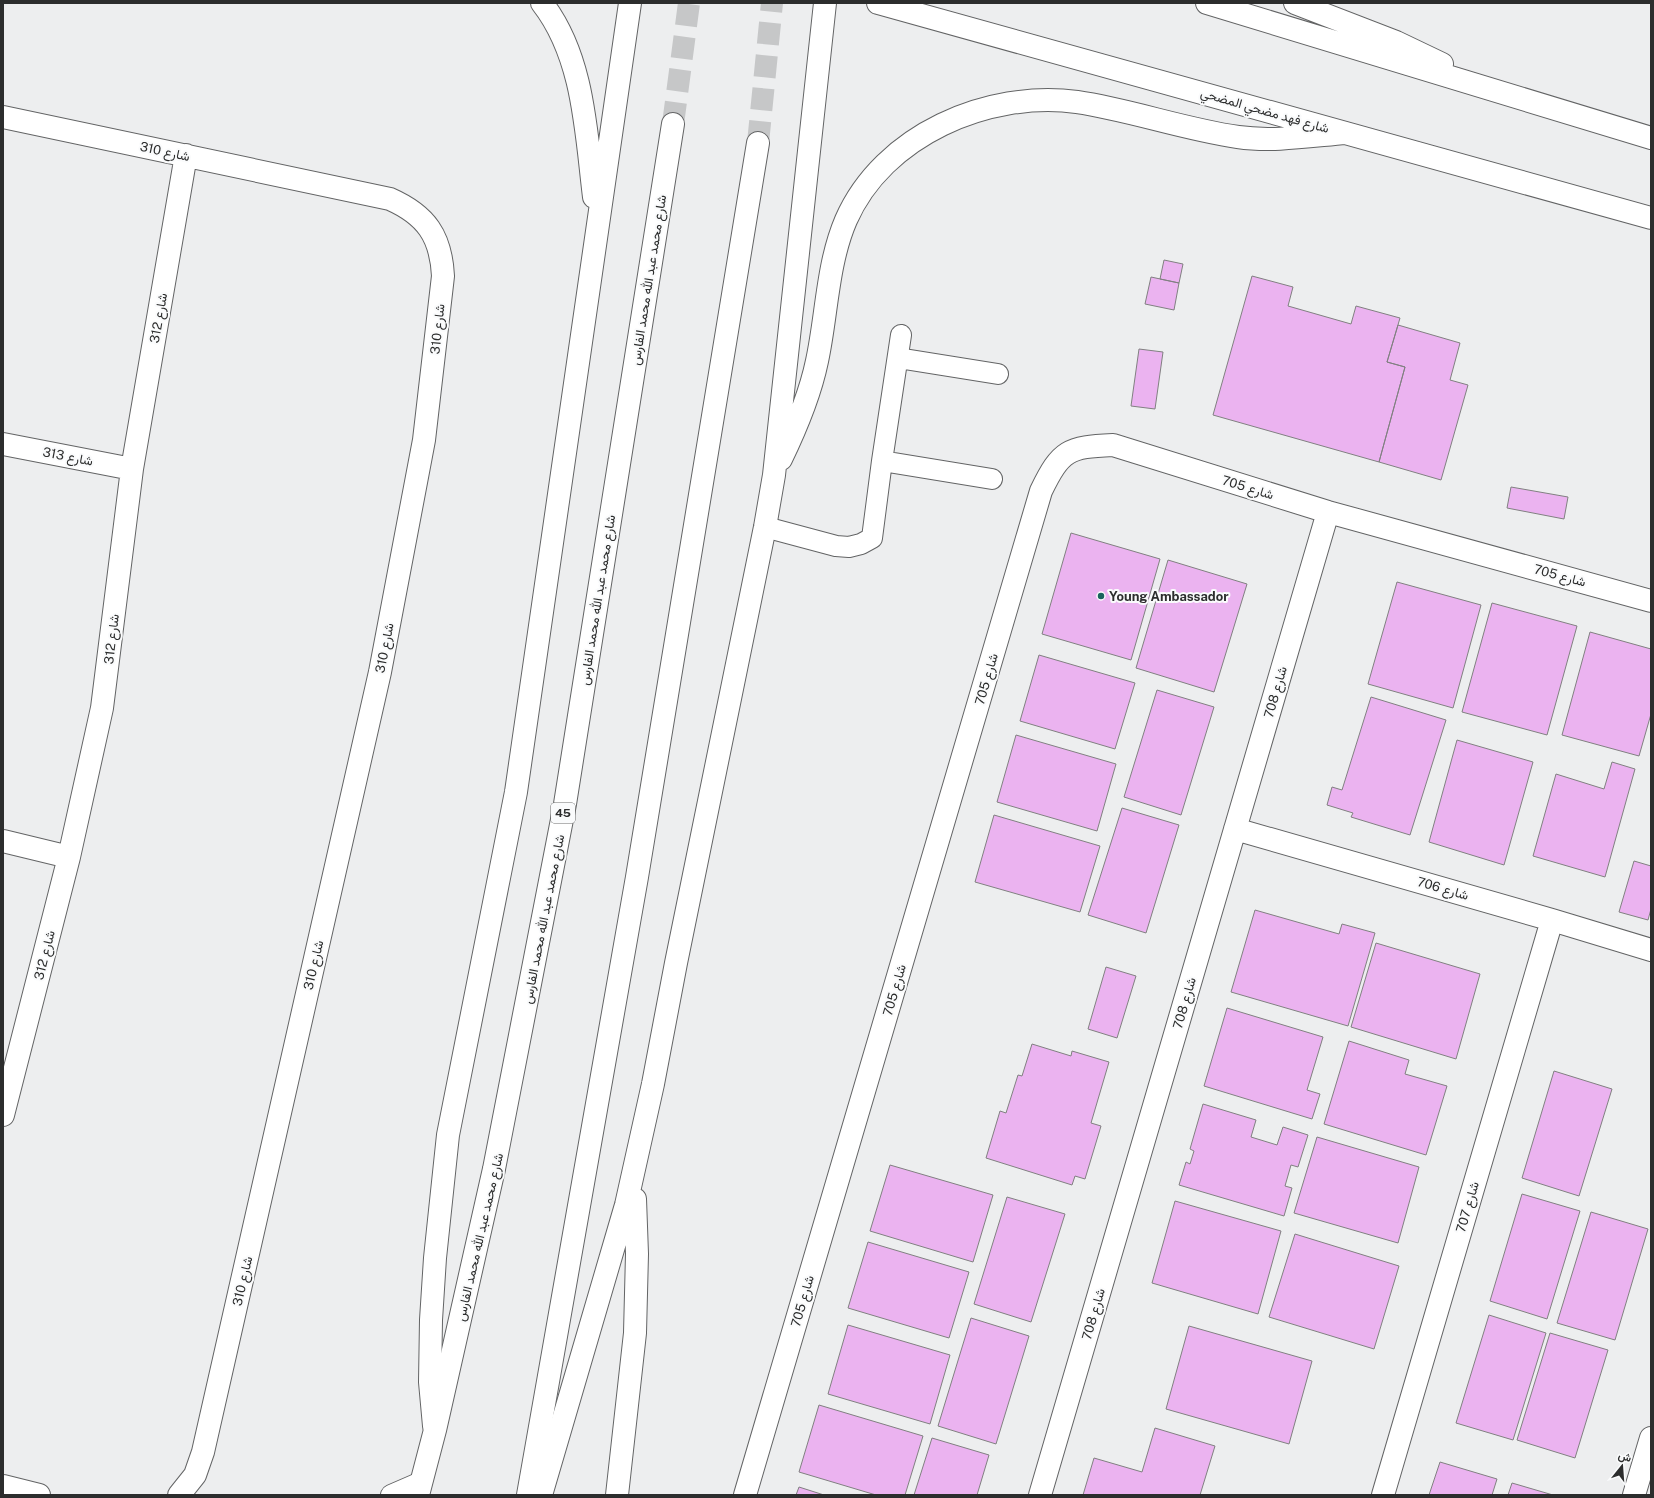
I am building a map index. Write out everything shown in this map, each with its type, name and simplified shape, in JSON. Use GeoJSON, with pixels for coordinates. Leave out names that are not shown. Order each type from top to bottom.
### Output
{"type":"FeatureCollection","features":[{"type":"Feature","properties":{"kind":"street"},"geometry":{"type":"LineString","coordinates":[[542,3],[548,10],[561,35],[572,61],[579,88],[586,131],[597,226]]}},
{"type":"Feature","properties":{"kind":"street"},"geometry":{"type":"LineString","coordinates":[[435,1430],[430,1382],[431,1320],[435,1258],[448,1135],[516,792],[630,3]]}},
{"type":"Feature","properties":{"kind":"street"},"geometry":{"type":"LineString","coordinates":[[542,1495],[634,1174],[765,527],[774,474],[825,3]]}},
{"type":"Feature","properties":{"kind":"street","name":"شارع فهد مضحي المضحي"},"geometry":{"type":"LineString","coordinates":[[878,3],[1651,218]]}},
{"type":"Feature","properties":{"kind":"street"},"geometry":{"type":"LineString","coordinates":[[1207,3],[1651,138]]}},
{"type":"Feature","properties":{"kind":"street"},"geometry":{"type":"LineString","coordinates":[[1295,3],[1396,42],[1510,96]]}},
{"type":"Feature","properties":{"kind":"street"},"geometry":{"type":"LineString","coordinates":[[774,474],[792,437],[811,383],[817,361],[837,246],[846,221],[857,197],[874,175],[892,156],[910,142],[944,123],[974,112],[1004,105],[1040,100],[1076,102],[1239,137],[1283,139],[1346,133]]}},
{"type":"Feature","properties":{"kind":"street","name":"شارع 310"},"geometry":{"type":"LineString","coordinates":[[3,117],[390,199],[406,206],[420,216],[430,228],[438,243],[442,259],[443,276],[424,440],[380,672],[203,1452],[195,1475],[179,1495]]}},
{"type":"Feature","properties":{"kind":"street","name":"شارع محمد عبد الله محمد الفارس"},"geometry":{"type":"LineString","coordinates":[[420,1488],[435,1430],[494,1169],[565,804],[673,124]]}},
{"type":"Feature","properties":{"kind":"street"},"geometry":{"type":"LineString","coordinates":[[528,1495],[638,877],[758,143]]}},
{"type":"Feature","properties":{"kind":"street","name":"شارع 312"},"geometry":{"type":"LineString","coordinates":[[3,1115],[69,857],[102,708],[132,469],[186,155]]}},
{"type":"Feature","properties":{"kind":"street","name":"شارع 313"},"geometry":{"type":"LineString","coordinates":[[3,444],[132,469]]}},
{"type":"Feature","properties":{"kind":"street","name":"شارع 705"},"geometry":{"type":"LineString","coordinates":[[745,1495],[1041,491],[1051,470],[1065,454],[1086,446],[1113,445],[1328,512],[1651,601]]}},
{"type":"Feature","properties":{"kind":"street","name":"شارع 708"},"geometry":{"type":"LineString","coordinates":[[1040,1495],[1328,512]]}},
{"type":"Feature","properties":{"kind":"street","name":"شارع 706"},"geometry":{"type":"LineString","coordinates":[[1235,828],[1651,950]]}},
{"type":"Feature","properties":{"kind":"street"},"geometry":{"type":"LineString","coordinates":[[3,841],[69,857]]}},
{"type":"Feature","properties":{"kind":"street","name":"شارع 707"},"geometry":{"type":"LineString","coordinates":[[1382,1495],[1552,920]]}},
{"type":"Feature","properties":{"kind":"street"},"geometry":{"type":"LineString","coordinates":[[616,1495],[635,1333],[637,1254],[634,1174]]}},
{"type":"Feature","properties":{"kind":"street"},"geometry":{"type":"LineString","coordinates":[[1634,1495],[1651,1438]]}},
{"type":"Feature","properties":{"kind":"street"},"geometry":{"type":"LineString","coordinates":[[3,1486],[40,1495]]}},
{"type":"Feature","properties":{"kind":"lane"},"geometry":{"type":"LineString","coordinates":[[765,527],[836,546],[849,547],[861,544],[872,538],[901,336]]}},
{"type":"Feature","properties":{"kind":"lane"},"geometry":{"type":"LineString","coordinates":[[898,358],[998,374]]}},
{"type":"Feature","properties":{"kind":"lane"},"geometry":{"type":"LineString","coordinates":[[882,461],[992,479]]}},
{"type":"Feature","properties":{"kind":"lane"},"geometry":{"type":"LineString","coordinates":[[391,1495],[420,1488]]}},
{"type":"Feature","properties":{"kind":"building"},"geometry":{"type":"Polygon","coordinates":[[[1164,260],[1183,264],[1179,283],[1160,279],[1164,260]]]}},
{"type":"Feature","properties":{"kind":"building"},"geometry":{"type":"Polygon","coordinates":[[[1252,276],[1293,287],[1288,306],[1351,324],[1356,306],[1400,318],[1387,362],[1405,367],[1379,462],[1213,415],[1252,276]]]}},
{"type":"Feature","properties":{"kind":"building"},"geometry":{"type":"Polygon","coordinates":[[[1151,277],[1179,283],[1174,310],[1145,304],[1151,277]]]}},
{"type":"Feature","properties":{"kind":"building"},"geometry":{"type":"Polygon","coordinates":[[[1398,325],[1460,343],[1450,380],[1468,385],[1441,480],[1379,462],[1405,367],[1387,362],[1398,325]]]}},
{"type":"Feature","properties":{"kind":"building"},"geometry":{"type":"Polygon","coordinates":[[[1139,349],[1163,352],[1155,409],[1131,406],[1139,349]]]}},
{"type":"Feature","properties":{"kind":"building"},"geometry":{"type":"Polygon","coordinates":[[[1511,487],[1568,497],[1564,519],[1507,508],[1511,487]]]}},
{"type":"Feature","properties":{"kind":"building","name":"Young Ambassador"},"geometry":{"type":"Polygon","coordinates":[[[1071,533],[1160,559],[1131,660],[1042,634],[1071,533]]]}},
{"type":"Feature","properties":{"kind":"building"},"geometry":{"type":"Polygon","coordinates":[[[1168,560],[1247,584],[1214,692],[1136,668],[1168,560]]]}},
{"type":"Feature","properties":{"kind":"building"},"geometry":{"type":"Polygon","coordinates":[[[1397,582],[1481,605],[1453,708],[1368,684],[1397,582]]]}},
{"type":"Feature","properties":{"kind":"building"},"geometry":{"type":"Polygon","coordinates":[[[1492,603],[1577,626],[1547,735],[1462,712],[1492,603]]]}},
{"type":"Feature","properties":{"kind":"building"},"geometry":{"type":"Polygon","coordinates":[[[1590,632],[1651,649],[1651,714],[1639,756],[1562,735],[1590,632]]]}},
{"type":"Feature","properties":{"kind":"building"},"geometry":{"type":"Polygon","coordinates":[[[1039,655],[1135,683],[1115,749],[1020,721],[1039,655]]]}},
{"type":"Feature","properties":{"kind":"building"},"geometry":{"type":"Polygon","coordinates":[[[1157,690],[1214,707],[1181,815],[1124,797],[1157,690]]]}},
{"type":"Feature","properties":{"kind":"building"},"geometry":{"type":"Polygon","coordinates":[[[1371,697],[1446,720],[1410,835],[1351,817],[1353,813],[1327,805],[1332,787],[1342,790],[1371,697]]]}},
{"type":"Feature","properties":{"kind":"building"},"geometry":{"type":"Polygon","coordinates":[[[1016,735],[1116,764],[1097,831],[997,802],[1016,735]]]}},
{"type":"Feature","properties":{"kind":"building"},"geometry":{"type":"Polygon","coordinates":[[[1457,740],[1533,762],[1504,865],[1429,842],[1457,740]]]}},
{"type":"Feature","properties":{"kind":"building"},"geometry":{"type":"Polygon","coordinates":[[[1612,762],[1635,769],[1605,877],[1533,856],[1556,774],[1604,789],[1612,762]]]}},
{"type":"Feature","properties":{"kind":"building"},"geometry":{"type":"Polygon","coordinates":[[[1122,808],[1179,825],[1146,933],[1088,915],[1122,808]]]}},
{"type":"Feature","properties":{"kind":"building"},"geometry":{"type":"Polygon","coordinates":[[[994,815],[1100,846],[1080,912],[975,882],[994,815]]]}},
{"type":"Feature","properties":{"kind":"building"},"geometry":{"type":"Polygon","coordinates":[[[1634,861],[1651,866],[1651,909],[1648,920],[1619,912],[1634,861]]]}},
{"type":"Feature","properties":{"kind":"building"},"geometry":{"type":"Polygon","coordinates":[[[1255,910],[1339,934],[1342,924],[1375,933],[1348,1026],[1231,992],[1255,910]]]}},
{"type":"Feature","properties":{"kind":"building"},"geometry":{"type":"Polygon","coordinates":[[[1376,943],[1480,974],[1456,1059],[1351,1027],[1376,943]]]}},
{"type":"Feature","properties":{"kind":"building"},"geometry":{"type":"Polygon","coordinates":[[[1106,967],[1136,976],[1117,1038],[1088,1029],[1106,967]]]}},
{"type":"Feature","properties":{"kind":"building"},"geometry":{"type":"Polygon","coordinates":[[[1227,1008],[1323,1037],[1307,1090],[1320,1094],[1312,1119],[1204,1086],[1227,1008]]]}},
{"type":"Feature","properties":{"kind":"building"},"geometry":{"type":"Polygon","coordinates":[[[1349,1041],[1409,1060],[1405,1074],[1447,1086],[1426,1155],[1324,1124],[1349,1041]]]}},
{"type":"Feature","properties":{"kind":"building"},"geometry":{"type":"Polygon","coordinates":[[[1032,1044],[1071,1056],[1072,1051],[1109,1062],[1091,1123],[1101,1126],[1085,1179],[1075,1176],[1072,1185],[986,1158],[1000,1111],[1006,1113],[1018,1075],[1022,1076],[1032,1044]]]}},
{"type":"Feature","properties":{"kind":"building"},"geometry":{"type":"Polygon","coordinates":[[[1554,1071],[1612,1089],[1579,1196],[1522,1178],[1554,1071]]]}},
{"type":"Feature","properties":{"kind":"building"},"geometry":{"type":"Polygon","coordinates":[[[1203,1104],[1256,1120],[1251,1137],[1277,1145],[1283,1127],[1308,1135],[1298,1167],[1291,1165],[1285,1186],[1292,1188],[1284,1216],[1179,1185],[1186,1162],[1190,1164],[1194,1151],[1190,1149],[1203,1104]]]}},
{"type":"Feature","properties":{"kind":"building"},"geometry":{"type":"Polygon","coordinates":[[[1317,1137],[1419,1167],[1398,1243],[1294,1213],[1317,1137]]]}},
{"type":"Feature","properties":{"kind":"building"},"geometry":{"type":"Polygon","coordinates":[[[890,1165],[993,1195],[973,1262],[870,1231],[890,1165]]]}},
{"type":"Feature","properties":{"kind":"building"},"geometry":{"type":"Polygon","coordinates":[[[1522,1194],[1580,1211],[1547,1319],[1490,1301],[1522,1194]]]}},
{"type":"Feature","properties":{"kind":"building"},"geometry":{"type":"Polygon","coordinates":[[[1007,1197],[1065,1214],[1031,1322],[974,1304],[1007,1197]]]}},
{"type":"Feature","properties":{"kind":"building"},"geometry":{"type":"Polygon","coordinates":[[[1175,1201],[1281,1231],[1258,1314],[1152,1283],[1175,1201]]]}},
{"type":"Feature","properties":{"kind":"building"},"geometry":{"type":"Polygon","coordinates":[[[1591,1212],[1648,1229],[1615,1340],[1557,1323],[1591,1212]]]}},
{"type":"Feature","properties":{"kind":"building"},"geometry":{"type":"Polygon","coordinates":[[[1295,1234],[1399,1266],[1374,1349],[1269,1317],[1295,1234]]]}},
{"type":"Feature","properties":{"kind":"building"},"geometry":{"type":"Polygon","coordinates":[[[868,1242],[969,1272],[949,1338],[848,1308],[868,1242]]]}},
{"type":"Feature","properties":{"kind":"building"},"geometry":{"type":"Polygon","coordinates":[[[1489,1315],[1546,1333],[1513,1440],[1456,1423],[1489,1315]]]}},
{"type":"Feature","properties":{"kind":"building"},"geometry":{"type":"Polygon","coordinates":[[[971,1318],[1029,1336],[996,1444],[938,1426],[971,1318]]]}},
{"type":"Feature","properties":{"kind":"building"},"geometry":{"type":"Polygon","coordinates":[[[848,1325],[950,1355],[930,1424],[828,1394],[848,1325]]]}},
{"type":"Feature","properties":{"kind":"building"},"geometry":{"type":"Polygon","coordinates":[[[1189,1326],[1312,1361],[1289,1444],[1166,1409],[1189,1326]]]}},
{"type":"Feature","properties":{"kind":"building"},"geometry":{"type":"Polygon","coordinates":[[[1550,1333],[1608,1350],[1575,1458],[1517,1440],[1550,1333]]]}},
{"type":"Feature","properties":{"kind":"building"},"geometry":{"type":"Polygon","coordinates":[[[819,1405],[923,1436],[905,1495],[876,1495],[799,1472],[819,1405]]]}},
{"type":"Feature","properties":{"kind":"building"},"geometry":{"type":"Polygon","coordinates":[[[1155,1428],[1215,1446],[1200,1495],[1083,1495],[1094,1458],[1142,1472],[1155,1428]]]}},
{"type":"Feature","properties":{"kind":"building"},"geometry":{"type":"Polygon","coordinates":[[[932,1438],[989,1455],[977,1495],[914,1495],[932,1438]]]}},
{"type":"Feature","properties":{"kind":"building"},"geometry":{"type":"Polygon","coordinates":[[[1440,1462],[1497,1479],[1492,1495],[1429,1495],[1440,1462]]]}},
{"type":"Feature","properties":{"kind":"building"},"geometry":{"type":"Polygon","coordinates":[[[1512,1483],[1553,1495],[1508,1495],[1512,1483]]]}},
{"type":"Feature","properties":{"kind":"building"},"geometry":{"type":"Polygon","coordinates":[[[799,1487],[824,1495],[796,1495],[799,1487]]]}},
{"type":"Feature","properties":{"kind":"tunnel"},"geometry":{"type":"LineString","coordinates":[[673,124],[689,3]]}},
{"type":"Feature","properties":{"kind":"tunnel"},"geometry":{"type":"LineString","coordinates":[[758,143],[772,3]]}},
{"type":"Feature","properties":{"kind":"place","name":"Young Ambassador"},"geometry":{"type":"Point","coordinates":[1101,596]}}]}
